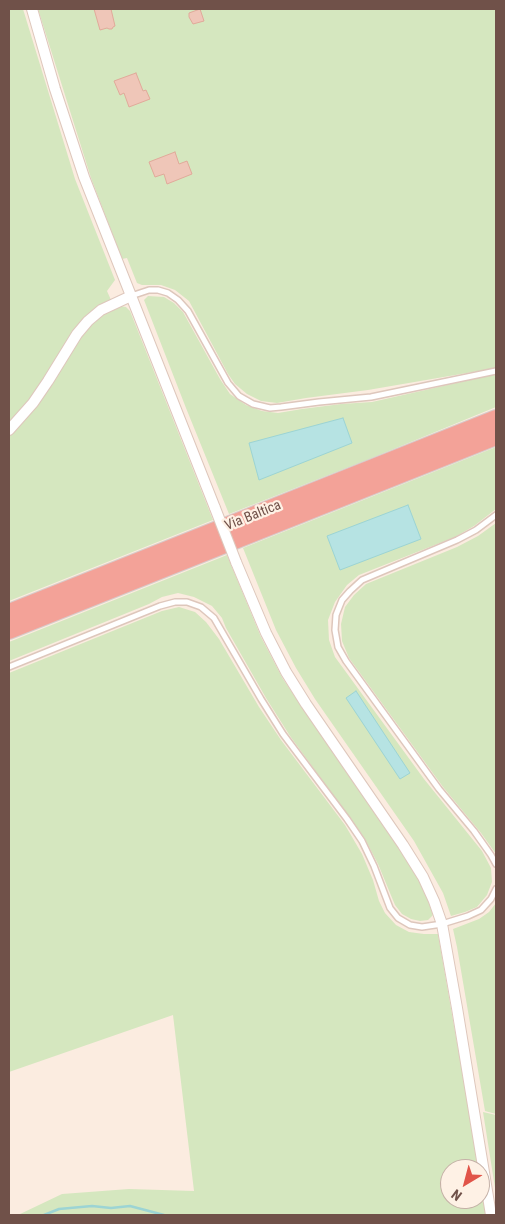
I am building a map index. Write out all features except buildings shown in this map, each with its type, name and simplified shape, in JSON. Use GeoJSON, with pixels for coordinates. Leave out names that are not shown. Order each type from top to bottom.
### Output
{"type":"FeatureCollection","features":[{"type":"Feature","properties":{"kind":"highway","name":"Via Baltica"},"geometry":{"type":"LineString","coordinates":[[9,613],[496,419]]}},
{"type":"Feature","properties":{"kind":"highway","name":"Via Baltica"},"geometry":{"type":"LineString","coordinates":[[9,630],[496,436]]}},
{"type":"Feature","properties":{"kind":"street"},"geometry":{"type":"LineString","coordinates":[[32,9],[55,89],[84,177],[236,562],[266,633],[286,672],[306,704],[423,877],[434,901],[442,924],[491,1215]]}},
{"type":"Feature","properties":{"kind":"street"},"geometry":{"type":"LineString","coordinates":[[9,430],[34,402],[76,334],[101,310],[131,296]]}},
{"type":"Feature","properties":{"kind":"lane"},"geometry":{"type":"LineString","coordinates":[[131,296],[149,290],[158,290],[168,293],[178,300],[188,310],[228,383],[239,396],[253,404],[270,408],[371,397],[496,371]]}},
{"type":"Feature","properties":{"kind":"lane"},"geometry":{"type":"LineString","coordinates":[[496,514],[476,530],[457,540],[362,580],[342,600],[336,615],[335,630],[338,647],[346,661],[439,789],[480,839],[496,864]]}},
{"type":"Feature","properties":{"kind":"lane"},"geometry":{"type":"LineString","coordinates":[[9,667],[160,606],[175,602],[187,602],[201,607],[214,618],[283,734],[347,818],[362,841],[390,908],[398,918],[410,925],[422,927],[442,924],[481,910],[491,899],[496,888]]}},
{"type":"Feature","properties":{"kind":"green space"},"geometry":{"type":"Polygon","coordinates":[[[9,9],[23,9],[75,179],[115,280],[107,291],[115,309],[120,306],[126,307],[130,311],[213,520],[9,601],[9,9]]]}},
{"type":"Feature","properties":{"kind":"green space"},"geometry":{"type":"Polygon","coordinates":[[[38,9],[496,9],[496,368],[368,390],[277,403],[261,401],[247,394],[235,384],[228,374],[189,301],[175,290],[161,285],[142,285],[137,283],[127,258],[122,259],[91,178],[38,9]]]}},
{"type":"Feature","properties":{"kind":"green space"},"geometry":{"type":"Polygon","coordinates":[[[148,296],[164,297],[183,312],[230,394],[246,405],[262,411],[278,413],[341,404],[372,402],[496,374],[496,407],[229,514],[144,300],[148,296]]]}},
{"type":"Feature","properties":{"kind":"green space"},"geometry":{"type":"Polygon","coordinates":[[[496,447],[496,509],[474,526],[455,537],[359,575],[347,585],[335,602],[328,620],[329,640],[335,657],[424,779],[482,851],[491,868],[492,882],[487,895],[477,907],[451,916],[443,893],[414,841],[315,699],[296,668],[276,630],[243,548],[496,447]]]}},
{"type":"Feature","properties":{"kind":"green space"},"geometry":{"type":"Polygon","coordinates":[[[496,523],[496,854],[443,787],[349,658],[342,641],[341,624],[345,607],[366,584],[457,547],[478,536],[496,523]]]}},
{"type":"Feature","properties":{"kind":"green space"},"geometry":{"type":"Polygon","coordinates":[[[227,555],[261,637],[283,679],[418,878],[433,915],[428,920],[411,919],[402,914],[395,905],[365,839],[290,736],[266,698],[222,618],[212,606],[194,597],[178,593],[162,597],[9,661],[9,642],[227,555]]]}},
{"type":"Feature","properties":{"kind":"green space"},"geometry":{"type":"Polygon","coordinates":[[[179,607],[195,612],[206,622],[219,639],[281,740],[345,825],[362,854],[385,913],[396,925],[409,932],[438,934],[477,1159],[440,1159],[440,1209],[486,1209],[487,1215],[18,1215],[62,1194],[129,1189],[194,1191],[173,1015],[9,1072],[9,673],[162,611],[179,607]]]}},
{"type":"Feature","properties":{"kind":"green space"},"geometry":{"type":"Polygon","coordinates":[[[496,903],[496,1114],[485,1111],[453,929],[479,919],[489,912],[496,903]]]}},
{"type":"Feature","properties":{"kind":"green space"},"geometry":{"type":"Polygon","coordinates":[[[483,1112],[496,1115],[496,1194],[489,1150],[483,1112]]]}},
{"type":"Feature","properties":{"kind":"water"},"geometry":{"type":"Polygon","coordinates":[[[343,418],[352,443],[259,480],[249,443],[343,418]]]}},
{"type":"Feature","properties":{"kind":"water"},"geometry":{"type":"Polygon","coordinates":[[[408,505],[421,539],[340,570],[327,536],[408,505]]]}},
{"type":"Feature","properties":{"kind":"water"},"geometry":{"type":"Polygon","coordinates":[[[356,691],[410,773],[400,779],[346,698],[356,691]]]}},
{"type":"Feature","properties":{"kind":"waterway"},"geometry":{"type":"LineString","coordinates":[[44,1215],[59,1209],[92,1206],[111,1208],[130,1206],[164,1215]]}}]}
